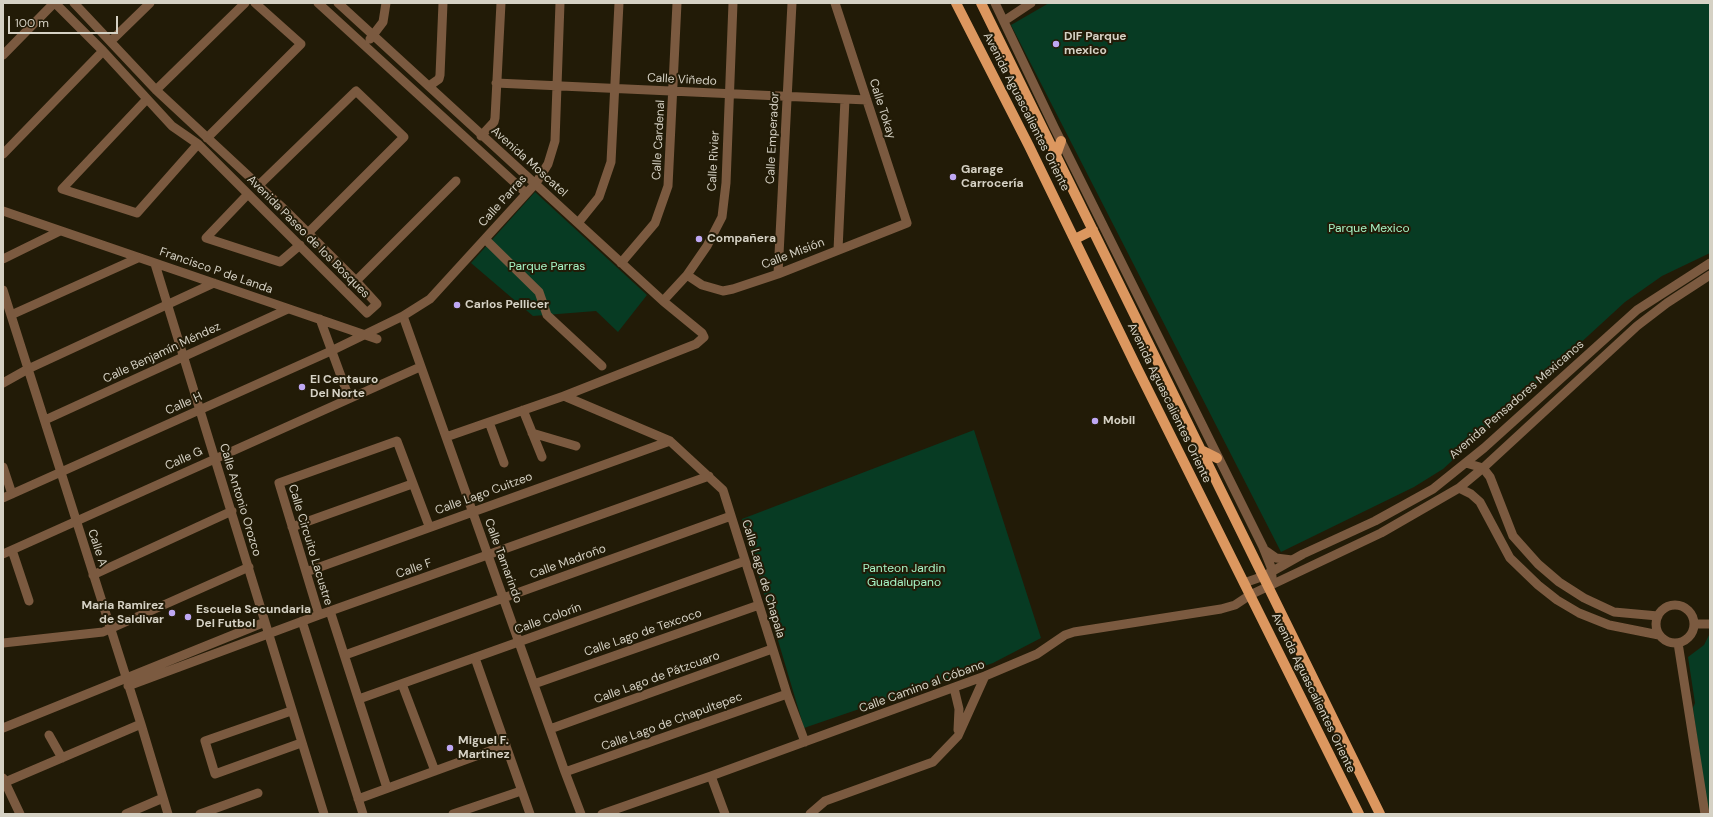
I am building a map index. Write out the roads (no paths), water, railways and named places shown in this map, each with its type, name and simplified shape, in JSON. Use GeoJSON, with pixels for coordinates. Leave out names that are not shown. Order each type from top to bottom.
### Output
{"type":"FeatureCollection","features":[{"type":"Feature","properties":{"kind":"main road","name":"Avenida Aguascalientes Oriente"},"geometry":{"type":"LineString","coordinates":[[956,3],[1359,814]]}},
{"type":"Feature","properties":{"kind":"main road","name":"Avenida Aguascalientes Oriente"},"geometry":{"type":"LineString","coordinates":[[981,3],[1201,450],[1268,574],[1269,587],[1380,814]]}},
{"type":"Feature","properties":{"kind":"main road"},"geometry":{"type":"LineString","coordinates":[[1056,156],[1061,141]]}},
{"type":"Feature","properties":{"kind":"main road"},"geometry":{"type":"LineString","coordinates":[[1075,240],[1093,230]]}},
{"type":"Feature","properties":{"kind":"main road"},"geometry":{"type":"LineString","coordinates":[[1201,450],[1218,458]]}},
{"type":"Feature","properties":{"kind":"street","name":"Avenida Paseo de los Bosques"},"geometry":{"type":"LineString","coordinates":[[55,3],[103,51],[146,100],[172,126],[198,144],[274,218],[367,313],[377,304],[284,209],[156,90],[74,3]]}},
{"type":"Feature","properties":{"kind":"street"},"geometry":{"type":"LineString","coordinates":[[3,55],[55,3]]}},
{"type":"Feature","properties":{"kind":"street"},"geometry":{"type":"LineString","coordinates":[[111,41],[150,3]]}},
{"type":"Feature","properties":{"kind":"street"},"geometry":{"type":"LineString","coordinates":[[156,90],[245,3]]}},
{"type":"Feature","properties":{"kind":"street"},"geometry":{"type":"LineString","coordinates":[[207,138],[301,44],[255,3]]}},
{"type":"Feature","properties":{"kind":"street","name":"Avenida Moscatel"},"geometry":{"type":"LineString","coordinates":[[318,3],[526,193]]}},
{"type":"Feature","properties":{"kind":"street","name":"Avenida Moscatel"},"geometry":{"type":"LineString","coordinates":[[338,3],[481,136],[536,183],[663,301],[702,333],[704,337],[696,344],[564,396]]}},
{"type":"Feature","properties":{"kind":"street"},"geometry":{"type":"LineString","coordinates":[[364,44],[374,35],[385,17],[386,3]]}},
{"type":"Feature","properties":{"kind":"street"},"geometry":{"type":"LineString","coordinates":[[429,86],[436,82],[440,75],[443,3]]}},
{"type":"Feature","properties":{"kind":"street"},"geometry":{"type":"LineString","coordinates":[[481,136],[494,122],[500,3]]}},
{"type":"Feature","properties":{"kind":"street","name":"Calle Parras"},"geometry":{"type":"LineString","coordinates":[[364,334],[403,316],[430,299],[536,183],[548,164],[555,141],[560,3]]}},
{"type":"Feature","properties":{"kind":"street"},"geometry":{"type":"LineString","coordinates":[[578,223],[599,197],[611,162],[619,3]]}},
{"type":"Feature","properties":{"kind":"street","name":"Calle Cardenal"},"geometry":{"type":"LineString","coordinates":[[621,263],[654,223],[668,186],[676,3]]}},
{"type":"Feature","properties":{"kind":"street","name":"Calle Rivier"},"geometry":{"type":"LineString","coordinates":[[663,301],[687,275],[707,246],[722,217],[726,183],[733,3]]}},
{"type":"Feature","properties":{"kind":"street","name":"Calle Emperador"},"geometry":{"type":"LineString","coordinates":[[778,274],[792,3]]}},
{"type":"Feature","properties":{"kind":"street","name":"Calle Tokay"},"geometry":{"type":"LineString","coordinates":[[835,3],[907,223]]}},
{"type":"Feature","properties":{"kind":"street","name":"Avenida Aguascalientes Oriente"},"geometry":{"type":"LineString","coordinates":[[995,3],[1061,141],[1263,547],[1268,574]]}},
{"type":"Feature","properties":{"kind":"street"},"geometry":{"type":"LineString","coordinates":[[1004,21],[1031,3]]}},
{"type":"Feature","properties":{"kind":"street"},"geometry":{"type":"LineString","coordinates":[[77,24],[86,15]]}},
{"type":"Feature","properties":{"kind":"street"},"geometry":{"type":"LineString","coordinates":[[3,154],[103,51]]}},
{"type":"Feature","properties":{"kind":"street","name":"Calle Viñedo"},"geometry":{"type":"LineString","coordinates":[[496,83],[867,100]]}},
{"type":"Feature","properties":{"kind":"street"},"geometry":{"type":"LineString","coordinates":[[258,186],[356,91],[404,137],[308,233]]}},
{"type":"Feature","properties":{"kind":"street"},"geometry":{"type":"LineString","coordinates":[[838,250],[845,99]]}},
{"type":"Feature","properties":{"kind":"street"},"geometry":{"type":"LineString","coordinates":[[146,100],[62,189],[137,213],[198,144]]}},
{"type":"Feature","properties":{"kind":"street"},"geometry":{"type":"LineString","coordinates":[[172,126],[183,116]]}},
{"type":"Feature","properties":{"kind":"street"},"geometry":{"type":"LineString","coordinates":[[356,281],[456,182]]}},
{"type":"Feature","properties":{"kind":"street"},"geometry":{"type":"LineString","coordinates":[[248,194],[206,238],[280,262],[300,245]]}},
{"type":"Feature","properties":{"kind":"street"},"geometry":{"type":"LineString","coordinates":[[274,218],[284,209]]}},
{"type":"Feature","properties":{"kind":"street"},"geometry":{"type":"LineString","coordinates":[[3,211],[60,231]]}},
{"type":"Feature","properties":{"kind":"street","name":"Calle Misión"},"geometry":{"type":"LineString","coordinates":[[687,275],[702,285],[723,291],[778,274],[907,223]]}},
{"type":"Feature","properties":{"kind":"street"},"geometry":{"type":"LineString","coordinates":[[3,259],[60,231]]}},
{"type":"Feature","properties":{"kind":"street","name":"Francisco P de Landa"},"geometry":{"type":"LineString","coordinates":[[60,231],[377,339]]}},
{"type":"Feature","properties":{"kind":"street"},"geometry":{"type":"LineString","coordinates":[[485,239],[538,292],[548,315],[602,366]]}},
{"type":"Feature","properties":{"kind":"street"},"geometry":{"type":"LineString","coordinates":[[11,315],[138,258]]}},
{"type":"Feature","properties":{"kind":"street","name":"Avenida Pensadores Mexicanos"},"geometry":{"type":"LineString","coordinates":[[1244,584],[1268,574],[1293,560],[1375,521],[1427,493],[1484,448],[1627,318],[1660,293],[1710,263]]}},
{"type":"Feature","properties":{"kind":"street","name":"Calle Antonio Orozco"},"geometry":{"type":"LineString","coordinates":[[155,264],[232,511],[291,712],[324,814]]}},
{"type":"Feature","properties":{"kind":"street","name":"Avenida Pensadores Mexicanos"},"geometry":{"type":"LineString","coordinates":[[1250,595],[1381,533],[1459,488],[1483,468],[1637,326],[1667,303],[1710,275]]}},
{"type":"Feature","properties":{"kind":"street"},"geometry":{"type":"LineString","coordinates":[[3,384],[28,369],[214,284]]}},
{"type":"Feature","properties":{"kind":"street","name":"Calle A"},"geometry":{"type":"LineString","coordinates":[[3,290],[93,575],[107,630],[127,681],[168,814]]}},
{"type":"Feature","properties":{"kind":"street","name":"Calle Benjamín Méndez"},"geometry":{"type":"LineString","coordinates":[[45,420],[288,309]]}},
{"type":"Feature","properties":{"kind":"street","name":"Calle Tamarindo"},"geometry":{"type":"LineString","coordinates":[[403,316],[565,772],[582,814]]}},
{"type":"Feature","properties":{"kind":"street"},"geometry":{"type":"LineString","coordinates":[[1627,318],[1637,326]]}},
{"type":"Feature","properties":{"kind":"street"},"geometry":{"type":"LineString","coordinates":[[320,319],[349,398]]}},
{"type":"Feature","properties":{"kind":"street","name":"Calle H"},"geometry":{"type":"LineString","coordinates":[[3,498],[200,410],[364,334]]}},
{"type":"Feature","properties":{"kind":"street","name":"Calle G"},"geometry":{"type":"LineString","coordinates":[[7,552],[420,367]]}},
{"type":"Feature","properties":{"kind":"street"},"geometry":{"type":"LineString","coordinates":[[446,437],[564,396]]}},
{"type":"Feature","properties":{"kind":"street","name":"Calle Lago de Chapala"},"geometry":{"type":"LineString","coordinates":[[564,396],[670,441],[723,490],[772,649],[805,742]]}},
{"type":"Feature","properties":{"kind":"street"},"geometry":{"type":"LineString","coordinates":[[523,410],[542,457]]}},
{"type":"Feature","properties":{"kind":"street"},"geometry":{"type":"LineString","coordinates":[[489,422],[504,463]]}},
{"type":"Feature","properties":{"kind":"street"},"geometry":{"type":"LineString","coordinates":[[532,433],[576,446]]}},
{"type":"Feature","properties":{"kind":"street","name":"Calle Circuito Lacustre"},"geometry":{"type":"LineString","coordinates":[[319,615],[279,483],[397,441],[429,526]]}},
{"type":"Feature","properties":{"kind":"street","name":"Calle Lago Cuitzeo"},"geometry":{"type":"LineString","coordinates":[[306,572],[429,526],[670,441]]}},
{"type":"Feature","properties":{"kind":"street"},"geometry":{"type":"LineString","coordinates":[[1484,448],[1494,457]]}},
{"type":"Feature","properties":{"kind":"street"},"geometry":{"type":"LineString","coordinates":[[1466,463],[1483,468],[1490,477],[1513,536],[1538,564],[1559,582],[1584,598],[1614,612],[1658,616]]}},
{"type":"Feature","properties":{"kind":"street"},"geometry":{"type":"LineString","coordinates":[[3,467],[12,494]]}},
{"type":"Feature","properties":{"kind":"street","name":"Calle F"},"geometry":{"type":"LineString","coordinates":[[127,681],[488,556],[709,476]]}},
{"type":"Feature","properties":{"kind":"street"},"geometry":{"type":"LineString","coordinates":[[292,527],[412,484]]}},
{"type":"Feature","properties":{"kind":"street"},"geometry":{"type":"LineString","coordinates":[[1459,488],[1471,494],[1480,502],[1510,558],[1538,585],[1557,600],[1579,614],[1609,625],[1660,634]]}},
{"type":"Feature","properties":{"kind":"street"},"geometry":{"type":"LineString","coordinates":[[93,575],[232,511]]}},
{"type":"Feature","properties":{"kind":"street","name":"Calle Madroño"},"geometry":{"type":"LineString","coordinates":[[345,655],[731,516]]}},
{"type":"Feature","properties":{"kind":"street"},"geometry":{"type":"LineString","coordinates":[[1263,547],[1276,558],[1293,560]]}},
{"type":"Feature","properties":{"kind":"street"},"geometry":{"type":"LineString","coordinates":[[7,552],[29,600]]}},
{"type":"Feature","properties":{"kind":"street","name":"Calle Colorín"},"geometry":{"type":"LineString","coordinates":[[359,699],[745,561]]}},
{"type":"Feature","properties":{"kind":"street"},"geometry":{"type":"LineString","coordinates":[[3,644],[107,630],[249,567]]}},
{"type":"Feature","properties":{"kind":"street","name":"Calle Camino al Cóbano"},"geometry":{"type":"LineString","coordinates":[[602,814],[954,688],[1037,654],[1074,632],[1221,609],[1235,605],[1250,595]]}},
{"type":"Feature","properties":{"kind":"street","name":"Calle Lago de Texcoco"},"geometry":{"type":"LineString","coordinates":[[534,684],[759,605]]}},
{"type":"Feature","properties":{"kind":"street"},"geometry":{"type":"LineString","coordinates":[[1677,605],[1688,609],[1694,619],[1694,624],[1691,634],[1684,641],[1678,643],[1668,641],[1657,629],[1658,616],[1666,607],[1677,605]]}},
{"type":"Feature","properties":{"kind":"street"},"geometry":{"type":"LineString","coordinates":[[330,611],[387,788]]}},
{"type":"Feature","properties":{"kind":"street"},"geometry":{"type":"LineString","coordinates":[[302,621],[363,814]]}},
{"type":"Feature","properties":{"kind":"street"},"geometry":{"type":"LineString","coordinates":[[3,728],[127,681],[265,622]]}},
{"type":"Feature","properties":{"kind":"street"},"geometry":{"type":"LineString","coordinates":[[1694,624],[1710,624]]}},
{"type":"Feature","properties":{"kind":"street"},"geometry":{"type":"LineString","coordinates":[[1678,643],[1705,814]]}},
{"type":"Feature","properties":{"kind":"street","name":"Calle Lago de Pátzcuaro"},"geometry":{"type":"LineString","coordinates":[[550,729],[772,649]]}},
{"type":"Feature","properties":{"kind":"street"},"geometry":{"type":"LineString","coordinates":[[476,658],[530,814]]}},
{"type":"Feature","properties":{"kind":"street"},"geometry":{"type":"LineString","coordinates":[[810,814],[825,801],[933,762],[958,736],[985,676]]}},
{"type":"Feature","properties":{"kind":"street"},"geometry":{"type":"LineString","coordinates":[[402,684],[434,771]]}},
{"type":"Feature","properties":{"kind":"street"},"geometry":{"type":"LineString","coordinates":[[954,688],[959,708],[958,736]]}},
{"type":"Feature","properties":{"kind":"street","name":"Calle Lago de Chapultepec"},"geometry":{"type":"LineString","coordinates":[[565,772],[787,694]]}},
{"type":"Feature","properties":{"kind":"street"},"geometry":{"type":"LineString","coordinates":[[291,712],[205,741],[215,774],[301,743]]}},
{"type":"Feature","properties":{"kind":"street"},"geometry":{"type":"LineString","coordinates":[[20,814],[4,781],[141,724]]}},
{"type":"Feature","properties":{"kind":"street"},"geometry":{"type":"LineString","coordinates":[[49,735],[62,758]]}},
{"type":"Feature","properties":{"kind":"street"},"geometry":{"type":"LineString","coordinates":[[358,799],[506,745]]}},
{"type":"Feature","properties":{"kind":"street"},"geometry":{"type":"LineString","coordinates":[[711,776],[724,814]]}},
{"type":"Feature","properties":{"kind":"street"},"geometry":{"type":"LineString","coordinates":[[453,814],[521,791]]}},
{"type":"Feature","properties":{"kind":"street"},"geometry":{"type":"LineString","coordinates":[[200,814],[258,793]]}},
{"type":"Feature","properties":{"kind":"street"},"geometry":{"type":"LineString","coordinates":[[126,814],[164,798]]}},
{"type":"Feature","properties":{"kind":"place","name":"DIF Parque mexico"},"geometry":{"type":"Point","coordinates":[1056,44]}},
{"type":"Feature","properties":{"kind":"place","name":"Garage Carrocería"},"geometry":{"type":"Point","coordinates":[953,177]}},
{"type":"Feature","properties":{"kind":"place","name":"Compañera"},"geometry":{"type":"Point","coordinates":[699,239]}},
{"type":"Feature","properties":{"kind":"place","name":"Carlos Pellicer"},"geometry":{"type":"Point","coordinates":[457,305]}},
{"type":"Feature","properties":{"kind":"place","name":"El Centauro Del Norte"},"geometry":{"type":"Point","coordinates":[302,387]}},
{"type":"Feature","properties":{"kind":"place","name":"Mobil"},"geometry":{"type":"Point","coordinates":[1095,421]}},
{"type":"Feature","properties":{"kind":"place","name":"Maria Ramirez de Saldivar"},"geometry":{"type":"Point","coordinates":[172,613]}},
{"type":"Feature","properties":{"kind":"place","name":"Escuela Secundaria Del Futbol"},"geometry":{"type":"Point","coordinates":[188,617]}},
{"type":"Feature","properties":{"kind":"place","name":"Miguel F. Martinez"},"geometry":{"type":"Point","coordinates":[450,748]}},
{"type":"Feature","properties":{"kind":"park label","name":"Parque Mexico"},"geometry":{"type":"Point","coordinates":[1369,229]}},
{"type":"Feature","properties":{"kind":"park label","name":"Parque Parras"},"geometry":{"type":"Point","coordinates":[547,267]}},
{"type":"Feature","properties":{"kind":"park label","name":"Panteon Jardin Guadalupano"},"geometry":{"type":"Point","coordinates":[904,576]}}]}
